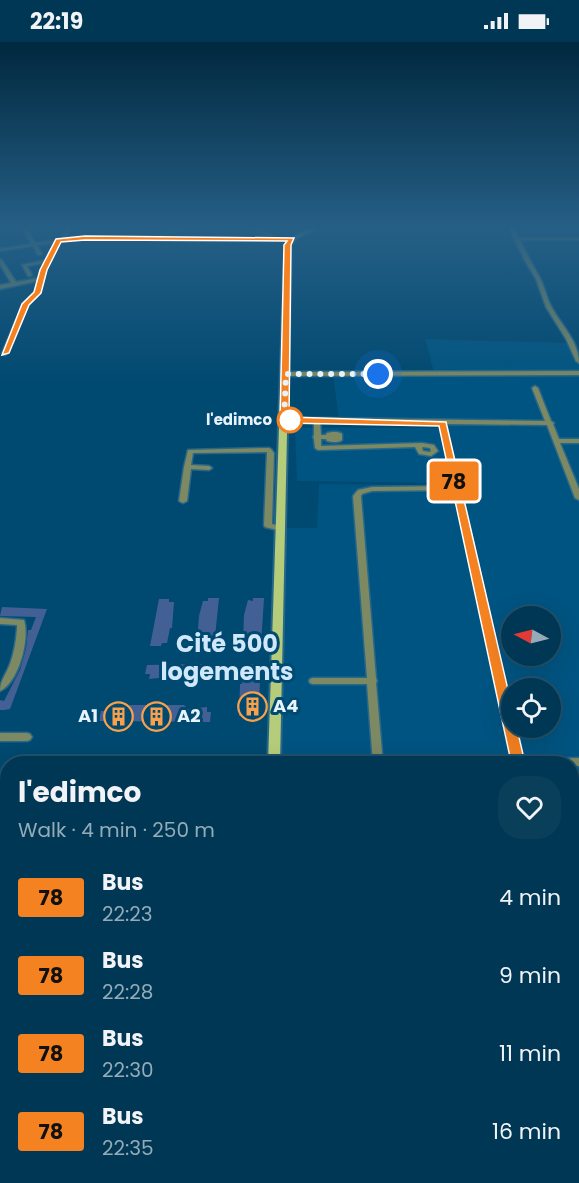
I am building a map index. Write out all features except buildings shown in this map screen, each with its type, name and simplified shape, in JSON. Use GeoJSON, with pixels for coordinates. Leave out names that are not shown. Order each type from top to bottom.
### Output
{"type":"FeatureCollection","features":[{"type":"Feature","properties":{"kind":"main road"},"geometry":{"type":"LineString","coordinates":[[274,756],[287,279]]}},
{"type":"Feature","properties":{"kind":"street"},"geometry":{"type":"LineString","coordinates":[[11,279],[14,284]]}},
{"type":"Feature","properties":{"kind":"street"},"geometry":{"type":"LineString","coordinates":[[0,286],[39,279]]}},
{"type":"Feature","properties":{"kind":"street"},"geometry":{"type":"LineString","coordinates":[[5,353],[26,304],[37,293],[40,279]]}},
{"type":"Feature","properties":{"kind":"street"},"geometry":{"type":"LineString","coordinates":[[538,279],[549,307],[569,339],[579,361]]}},
{"type":"Feature","properties":{"kind":"street"},"geometry":{"type":"LineString","coordinates":[[286,374],[579,373]]}},
{"type":"Feature","properties":{"kind":"street"},"geometry":{"type":"LineString","coordinates":[[535,388],[551,423],[579,498]]}},
{"type":"Feature","properties":{"kind":"street"},"geometry":{"type":"LineString","coordinates":[[284,420],[551,423]]}},
{"type":"Feature","properties":{"kind":"street"},"geometry":{"type":"LineString","coordinates":[[316,420],[318,448],[422,445]]}},
{"type":"Feature","properties":{"kind":"street"},"geometry":{"type":"LineString","coordinates":[[442,423],[516,756]]}},
{"type":"Feature","properties":{"kind":"street"},"geometry":{"type":"LineString","coordinates":[[316,437],[329,437],[329,440],[339,440],[339,437]]}},
{"type":"Feature","properties":{"kind":"street"},"geometry":{"type":"LineString","coordinates":[[558,441],[579,441]]}},
{"type":"Feature","properties":{"kind":"street"},"geometry":{"type":"LineString","coordinates":[[183,501],[189,451],[270,450],[268,525],[281,529]]}},
{"type":"Feature","properties":{"kind":"street"},"geometry":{"type":"LineString","coordinates":[[187,467],[209,468]]}},
{"type":"Feature","properties":{"kind":"street"},"geometry":{"type":"LineString","coordinates":[[378,756],[357,496],[364,490],[372,489],[455,488]]}},
{"type":"Feature","properties":{"kind":"street"},"geometry":{"type":"LineString","coordinates":[[0,621],[21,622],[22,632],[18,653],[5,684],[0,688]]}},
{"type":"Feature","properties":{"kind":"street"},"geometry":{"type":"LineString","coordinates":[[313,681],[373,681]]}},
{"type":"Feature","properties":{"kind":"street"},"geometry":{"type":"LineString","coordinates":[[0,737],[27,737]]}},
{"type":"Feature","properties":{"kind":"shaded area"},"geometry":{"type":"Polygon","coordinates":[[[425,339],[568,343],[579,361],[579,756],[280,756],[286,528],[317,528],[319,484],[435,485],[451,480],[449,475],[447,480],[441,483],[297,481],[295,428],[440,428],[447,462],[440,421],[339,421],[333,374],[434,372],[425,339]]]}},
{"type":"Feature","properties":{"kind":"bus line","name":"78"},"geometry":{"type":"LineString","coordinates":[[5,353],[26,304],[37,293],[40,279]]}},
{"type":"Feature","properties":{"kind":"bus line","name":"78"},"geometry":{"type":"LineString","coordinates":[[287,279],[284,420],[442,423],[516,756]]}},
{"type":"Feature","properties":{"kind":"place","name":"l'edimco"},"geometry":{"type":"Point","coordinates":[290,420]}},
{"type":"Feature","properties":{"kind":"place","name":"A4"},"geometry":{"type":"Point","coordinates":[252,706]}},
{"type":"Feature","properties":{"kind":"place","name":"A1"},"geometry":{"type":"Point","coordinates":[119,716]}},
{"type":"Feature","properties":{"kind":"place","name":"A2"},"geometry":{"type":"Point","coordinates":[156,716]}},
{"type":"Feature","properties":{"kind":"district","name":"Cité 500 logements"},"geometry":{"type":"Point","coordinates":[227,658]}},
{"type":"Feature","properties":{"kind":"route"},"geometry":{"type":"LineString","coordinates":[[290,420],[284,420],[286,374],[378,374]]}}]}
